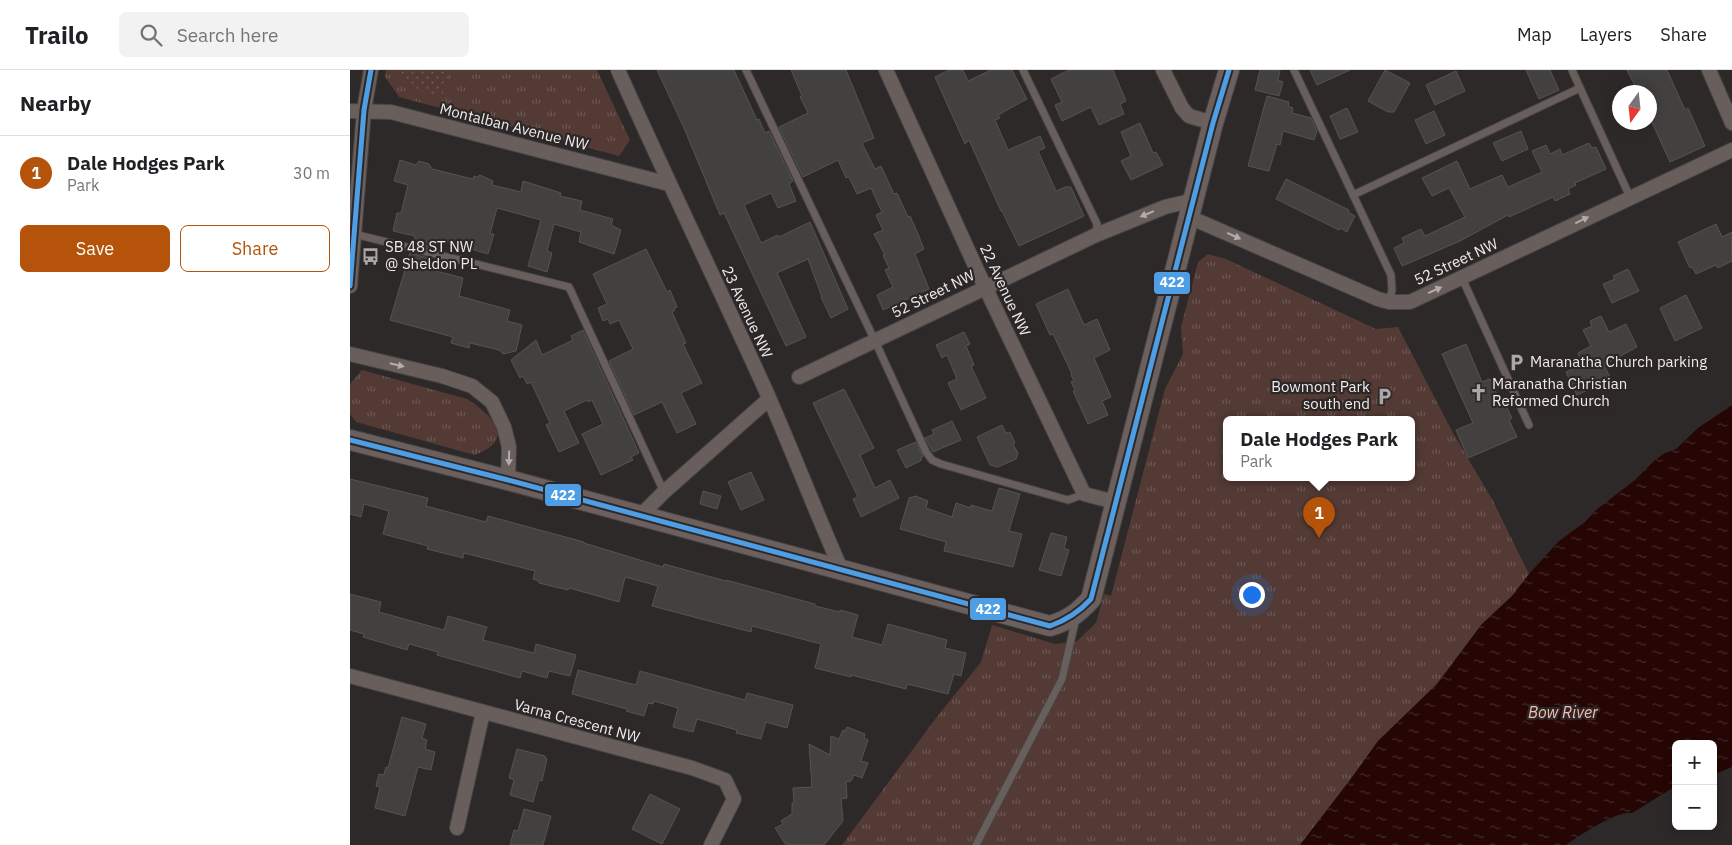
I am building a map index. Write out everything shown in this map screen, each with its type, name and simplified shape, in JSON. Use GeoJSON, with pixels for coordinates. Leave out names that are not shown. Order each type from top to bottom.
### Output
{"type":"FeatureCollection","features":[{"type":"Feature","properties":{"kind":"street"},"geometry":{"type":"LineString","coordinates":[[350,286],[357,111],[371,70]]}},
{"type":"Feature","properties":{"kind":"street","name":"23 Avenue NW"},"geometry":{"type":"LineString","coordinates":[[618,70],[769,399],[841,569]]}},
{"type":"Feature","properties":{"kind":"street","name":"22 Avenue NW"},"geometry":{"type":"LineString","coordinates":[[887,70],[985,287],[1084,494]]}},
{"type":"Feature","properties":{"kind":"street"},"geometry":{"type":"LineString","coordinates":[[1163,70],[1182,108],[1189,116],[1213,123]]}},
{"type":"Feature","properties":{"kind":"street"},"geometry":{"type":"LineString","coordinates":[[350,440],[508,480],[1050,626],[1064,622],[1077,614],[1090,599],[1213,123],[1229,70]]}},
{"type":"Feature","properties":{"kind":"street"},"geometry":{"type":"LineString","coordinates":[[1708,70],[1732,123]]}},
{"type":"Feature","properties":{"kind":"street","name":"Montalban Avenue NW"},"geometry":{"type":"LineString","coordinates":[[357,111],[391,112],[669,184]]}},
{"type":"Feature","properties":{"kind":"street","name":"52 Street NW"},"geometry":{"type":"LineString","coordinates":[[799,377],[1096,235],[1165,207],[1191,209],[1378,299],[1389,302],[1410,302],[1732,150]]}},
{"type":"Feature","properties":{"kind":"street"},"geometry":{"type":"LineString","coordinates":[[350,354],[442,376],[472,386],[492,402],[504,427],[509,447],[508,480]]}},
{"type":"Feature","properties":{"kind":"street"},"geometry":{"type":"LineString","coordinates":[[640,516],[664,492],[769,399]]}},
{"type":"Feature","properties":{"kind":"street"},"geometry":{"type":"LineString","coordinates":[[1084,494],[1115,502]]}},
{"type":"Feature","properties":{"kind":"street","name":"Varna Crescent NW"},"geometry":{"type":"LineString","coordinates":[[350,676],[692,768],[725,780],[734,799],[711,845]]}},
{"type":"Feature","properties":{"kind":"street"},"geometry":{"type":"LineString","coordinates":[[457,828],[483,712]]}},
{"type":"Feature","properties":{"kind":"lane"},"geometry":{"type":"LineString","coordinates":[[746,70],[876,341],[926,452],[932,460],[1068,500],[1084,494]]}},
{"type":"Feature","properties":{"kind":"lane"},"geometry":{"type":"LineString","coordinates":[[1023,70],[1097,224],[1096,235]]}},
{"type":"Feature","properties":{"kind":"lane"},"geometry":{"type":"LineString","coordinates":[[1294,70],[1391,275],[1392,290],[1389,302]]}},
{"type":"Feature","properties":{"kind":"lane"},"geometry":{"type":"LineString","coordinates":[[1572,70],[1630,197]]}},
{"type":"Feature","properties":{"kind":"lane"},"geometry":{"type":"LineString","coordinates":[[1353,195],[1580,88]]}},
{"type":"Feature","properties":{"kind":"lane"},"geometry":{"type":"LineString","coordinates":[[352,240],[569,287],[664,492]]}},
{"type":"Feature","properties":{"kind":"lane"},"geometry":{"type":"LineString","coordinates":[[1462,278],[1529,425]]}},
{"type":"Feature","properties":{"kind":"lane"},"geometry":{"type":"LineString","coordinates":[[976,845],[1062,679],[1077,614]]}},
{"type":"Feature","properties":{"kind":"green space"},"geometry":{"type":"Polygon","coordinates":[[[386,70],[597,70],[630,140],[619,156],[399,97],[385,77],[386,70]]]}},
{"type":"Feature","properties":{"kind":"green space"},"geometry":{"type":"Polygon","coordinates":[[[401,70],[450,70],[442,97],[416,90],[403,82],[401,70]]]}},
{"type":"Feature","properties":{"kind":"green space"},"geometry":{"type":"Polygon","coordinates":[[[1208,254],[1226,259],[1376,329],[1398,327],[1453,433],[1493,501],[1529,574],[1512,596],[1482,624],[1437,684],[1378,741],[1300,845],[842,845],[936,718],[981,662],[992,625],[1055,644],[1077,641],[1096,623],[1104,594],[1111,596],[1165,389],[1183,354],[1181,327],[1198,262],[1208,254]]]}},
{"type":"Feature","properties":{"kind":"green space"},"geometry":{"type":"Polygon","coordinates":[[[362,370],[467,399],[484,412],[494,424],[497,430],[495,442],[489,448],[475,455],[356,422],[350,414],[350,384],[362,370]]]}},
{"type":"Feature","properties":{"kind":"water","name":"Bow River"},"geometry":{"type":"Polygon","coordinates":[[[1732,405],[1732,767],[1717,773],[1717,740],[1672,740],[1672,788],[1632,813],[1617,815],[1608,819],[1566,845],[1300,845],[1378,741],[1437,684],[1482,624],[1512,596],[1559,541],[1635,480],[1655,460],[1665,453],[1676,449],[1698,428],[1732,405]]]}},
{"type":"Feature","properties":{"kind":"building"},"geometry":{"type":"Polygon","coordinates":[[[657,70],[734,70],[757,120],[759,119],[765,133],[769,131],[793,181],[789,184],[796,201],[778,208],[771,193],[744,205],[761,243],[778,235],[779,237],[810,222],[848,309],[831,318],[821,297],[808,259],[777,273],[806,337],[786,346],[724,213],[720,215],[684,128],[657,70]]]}},
{"type":"Feature","properties":{"kind":"building"},"geometry":{"type":"Polygon","coordinates":[[[791,70],[846,70],[874,138],[862,143],[875,169],[881,166],[894,194],[897,193],[908,217],[910,216],[924,249],[915,254],[929,289],[883,310],[877,295],[893,287],[885,270],[889,268],[883,255],[885,255],[874,234],[883,230],[876,215],[882,212],[871,188],[857,194],[849,177],[846,178],[838,160],[803,177],[779,127],[808,113],[800,97],[802,96],[791,70]]]}},
{"type":"Feature","properties":{"kind":"building"},"geometry":{"type":"Polygon","coordinates":[[[949,70],[963,70],[968,81],[991,70],[1012,70],[1027,99],[998,115],[1000,118],[995,120],[1008,150],[1040,136],[1045,148],[1038,151],[1056,191],[1065,187],[1071,187],[1084,216],[1019,246],[969,140],[965,144],[935,77],[949,70]]]}},
{"type":"Feature","properties":{"kind":"building"},"geometry":{"type":"Polygon","coordinates":[[[1069,70],[1113,70],[1126,101],[1120,104],[1124,114],[1099,125],[1091,107],[1062,121],[1055,105],[1062,102],[1051,79],[1069,70]]]}},
{"type":"Feature","properties":{"kind":"building"},"geometry":{"type":"Polygon","coordinates":[[[1260,70],[1280,70],[1278,80],[1283,82],[1279,96],[1255,90],[1260,70]]]}},
{"type":"Feature","properties":{"kind":"building"},"geometry":{"type":"Polygon","coordinates":[[[1310,70],[1350,70],[1317,85],[1310,70]]]}},
{"type":"Feature","properties":{"kind":"building"},"geometry":{"type":"Polygon","coordinates":[[[1385,70],[1410,83],[1394,112],[1388,112],[1368,101],[1385,70]]]}},
{"type":"Feature","properties":{"kind":"building"},"geometry":{"type":"Polygon","coordinates":[[[1526,70],[1550,70],[1559,90],[1539,99],[1526,70]]]}},
{"type":"Feature","properties":{"kind":"building"},"geometry":{"type":"Polygon","coordinates":[[[1627,70],[1667,70],[1685,110],[1688,108],[1705,146],[1670,162],[1655,130],[1657,130],[1657,85],[1634,85],[1627,70]]]}},
{"type":"Feature","properties":{"kind":"building"},"geometry":{"type":"Polygon","coordinates":[[[1456,71],[1465,91],[1435,105],[1426,85],[1456,71]]]}},
{"type":"Feature","properties":{"kind":"building"},"geometry":{"type":"Polygon","coordinates":[[[1267,96],[1289,102],[1288,106],[1293,108],[1292,113],[1311,118],[1317,131],[1314,140],[1283,131],[1280,145],[1277,144],[1269,171],[1248,166],[1267,96]]]}},
{"type":"Feature","properties":{"kind":"building"},"geometry":{"type":"Polygon","coordinates":[[[1347,108],[1358,132],[1340,139],[1330,116],[1347,108]]]}},
{"type":"Feature","properties":{"kind":"building"},"geometry":{"type":"Polygon","coordinates":[[[1434,111],[1445,135],[1426,144],[1415,120],[1434,111]]]}},
{"type":"Feature","properties":{"kind":"building"},"geometry":{"type":"Polygon","coordinates":[[[1140,123],[1153,153],[1156,152],[1163,165],[1131,180],[1121,161],[1131,156],[1121,132],[1140,123]]]}},
{"type":"Feature","properties":{"kind":"building"},"geometry":{"type":"Polygon","coordinates":[[[1521,131],[1528,149],[1502,161],[1493,143],[1521,131]]]}},
{"type":"Feature","properties":{"kind":"building"},"geometry":{"type":"Polygon","coordinates":[[[1589,143],[1592,148],[1596,147],[1606,169],[1575,183],[1576,185],[1568,189],[1570,194],[1555,201],[1553,197],[1509,217],[1508,215],[1460,241],[1402,266],[1394,248],[1404,243],[1402,238],[1421,229],[1425,236],[1465,217],[1449,188],[1432,196],[1422,178],[1457,161],[1470,189],[1502,175],[1508,187],[1542,172],[1532,151],[1546,145],[1550,154],[1560,149],[1562,155],[1589,143]]]}},
{"type":"Feature","properties":{"kind":"building"},"geometry":{"type":"Polygon","coordinates":[[[400,160],[416,165],[419,161],[429,164],[432,169],[473,179],[474,176],[480,175],[493,181],[492,185],[521,192],[523,181],[561,193],[560,196],[582,201],[580,210],[613,219],[611,225],[621,230],[614,254],[579,242],[581,232],[554,224],[547,251],[552,253],[547,272],[528,266],[541,220],[497,208],[490,234],[494,234],[488,254],[434,238],[431,248],[413,243],[415,236],[393,231],[397,213],[401,213],[408,185],[394,181],[400,160]]]}},
{"type":"Feature","properties":{"kind":"building"},"geometry":{"type":"Polygon","coordinates":[[[1286,179],[1349,210],[1348,212],[1355,216],[1347,232],[1340,228],[1339,230],[1276,199],[1286,179]]]}},
{"type":"Feature","properties":{"kind":"building"},"geometry":{"type":"Polygon","coordinates":[[[1716,224],[1722,237],[1732,232],[1732,261],[1718,268],[1716,265],[1696,274],[1692,267],[1690,268],[1678,242],[1716,224]]]}},
{"type":"Feature","properties":{"kind":"building"},"geometry":{"type":"Polygon","coordinates":[[[646,249],[667,292],[670,290],[677,307],[672,312],[686,343],[683,344],[702,383],[681,393],[696,424],[677,433],[662,402],[634,415],[609,361],[633,349],[619,320],[610,324],[608,319],[603,321],[598,308],[607,304],[593,274],[646,249]]]}},
{"type":"Feature","properties":{"kind":"building"},"geometry":{"type":"Polygon","coordinates":[[[410,253],[428,258],[425,268],[463,278],[459,296],[510,310],[507,321],[522,325],[516,351],[503,354],[499,350],[470,343],[469,348],[451,343],[453,337],[390,320],[410,253]]]}},
{"type":"Feature","properties":{"kind":"building"},"geometry":{"type":"Polygon","coordinates":[[[1628,269],[1639,291],[1612,303],[1603,284],[1615,279],[1613,276],[1628,269]]]}},
{"type":"Feature","properties":{"kind":"building"},"geometry":{"type":"Polygon","coordinates":[[[1068,289],[1084,325],[1097,319],[1110,350],[1094,358],[1111,397],[1102,401],[1108,415],[1088,424],[1073,391],[1075,390],[1071,382],[1074,381],[1072,374],[1053,334],[1050,335],[1036,304],[1068,289]]]}},
{"type":"Feature","properties":{"kind":"building"},"geometry":{"type":"Polygon","coordinates":[[[1686,295],[1702,328],[1675,341],[1660,308],[1686,295]]]}},
{"type":"Feature","properties":{"kind":"building"},"geometry":{"type":"Polygon","coordinates":[[[1601,316],[1609,332],[1626,324],[1637,347],[1604,365],[1611,379],[1577,395],[1566,372],[1583,364],[1578,353],[1591,346],[1583,330],[1592,326],[1590,321],[1601,316]]]}},
{"type":"Feature","properties":{"kind":"building"},"geometry":{"type":"Polygon","coordinates":[[[583,330],[639,453],[631,457],[633,460],[601,475],[582,434],[603,424],[592,400],[588,402],[587,400],[564,411],[579,443],[559,452],[546,425],[550,423],[531,382],[527,384],[523,376],[520,378],[511,360],[536,340],[542,355],[573,340],[571,336],[583,330]]]}},
{"type":"Feature","properties":{"kind":"building"},"geometry":{"type":"Polygon","coordinates":[[[964,332],[970,344],[966,346],[974,365],[971,366],[986,398],[961,410],[948,383],[957,379],[947,355],[942,358],[936,345],[964,332]]]}},
{"type":"Feature","properties":{"kind":"building","name":"Maranatha Christian Reformed Church"},"geometry":{"type":"Polygon","coordinates":[[[1466,344],[1482,382],[1490,379],[1502,405],[1505,404],[1512,418],[1509,420],[1517,437],[1468,458],[1456,430],[1473,423],[1442,354],[1466,344]]]}},
{"type":"Feature","properties":{"kind":"building"},"geometry":{"type":"Polygon","coordinates":[[[844,389],[874,448],[860,455],[875,488],[890,480],[899,498],[861,517],[853,499],[858,497],[813,403],[844,389]]]}},
{"type":"Feature","properties":{"kind":"building"},"geometry":{"type":"Polygon","coordinates":[[[952,421],[961,440],[933,452],[925,438],[934,434],[932,430],[952,421]]]}},
{"type":"Feature","properties":{"kind":"building"},"geometry":{"type":"Polygon","coordinates":[[[1002,425],[1006,433],[1010,432],[1018,453],[1016,459],[998,467],[990,465],[977,437],[1002,425]]]}},
{"type":"Feature","properties":{"kind":"building"},"geometry":{"type":"Polygon","coordinates":[[[916,442],[923,457],[920,458],[922,460],[906,468],[897,450],[916,442]]]}},
{"type":"Feature","properties":{"kind":"building"},"geometry":{"type":"Polygon","coordinates":[[[751,472],[764,500],[741,510],[728,482],[751,472]]]}},
{"type":"Feature","properties":{"kind":"building"},"geometry":{"type":"Polygon","coordinates":[[[350,479],[428,498],[426,506],[486,522],[488,516],[584,542],[663,567],[664,564],[815,604],[815,606],[858,615],[852,637],[882,645],[888,624],[947,640],[945,648],[966,653],[961,676],[954,674],[948,694],[907,684],[906,689],[851,675],[851,677],[815,668],[821,644],[752,626],[751,632],[652,606],[658,586],[625,577],[619,602],[569,588],[568,590],[539,583],[539,581],[533,579],[535,571],[464,553],[463,558],[427,549],[428,546],[383,534],[389,511],[364,504],[361,517],[350,514],[350,479]]]}},
{"type":"Feature","properties":{"kind":"building"},"geometry":{"type":"Polygon","coordinates":[[[999,488],[1020,494],[1009,531],[1022,534],[1013,567],[944,551],[946,542],[900,529],[909,498],[916,496],[928,501],[926,508],[952,517],[956,503],[971,508],[971,505],[992,511],[999,488]]]}},
{"type":"Feature","properties":{"kind":"building"},"geometry":{"type":"Polygon","coordinates":[[[703,491],[721,496],[717,509],[700,504],[703,491]]]}},
{"type":"Feature","properties":{"kind":"building"},"geometry":{"type":"Polygon","coordinates":[[[1051,533],[1067,537],[1064,548],[1069,550],[1061,576],[1039,570],[1051,533]]]}},
{"type":"Feature","properties":{"kind":"building"},"geometry":{"type":"Polygon","coordinates":[[[350,594],[381,602],[379,612],[444,630],[448,616],[487,627],[483,640],[534,653],[536,644],[576,655],[570,676],[549,671],[547,678],[522,671],[520,678],[437,655],[438,652],[409,644],[407,650],[363,637],[364,634],[350,630],[350,594]]]}},
{"type":"Feature","properties":{"kind":"building"},"geometry":{"type":"Polygon","coordinates":[[[578,670],[636,685],[640,671],[745,700],[747,693],[793,705],[787,728],[766,722],[761,739],[736,733],[737,730],[697,719],[693,732],[673,727],[678,708],[654,701],[653,704],[648,703],[644,716],[626,711],[627,709],[572,694],[578,670]]]}},
{"type":"Feature","properties":{"kind":"building"},"geometry":{"type":"Polygon","coordinates":[[[402,717],[426,724],[422,738],[427,740],[425,749],[435,752],[431,770],[418,767],[405,816],[375,808],[380,787],[376,786],[379,774],[384,775],[386,767],[388,768],[402,717]]]}},
{"type":"Feature","properties":{"kind":"building"},"geometry":{"type":"Polygon","coordinates":[[[847,727],[865,734],[864,738],[868,740],[861,761],[868,763],[862,778],[854,775],[851,781],[846,782],[847,798],[841,799],[843,821],[824,845],[786,845],[775,828],[783,824],[781,821],[792,814],[792,803],[794,803],[793,788],[812,787],[809,744],[830,755],[831,736],[839,739],[843,730],[845,731],[847,727]]]}},
{"type":"Feature","properties":{"kind":"building"},"geometry":{"type":"Polygon","coordinates":[[[517,749],[545,756],[547,759],[542,781],[539,780],[533,802],[510,795],[514,780],[509,778],[517,749]]]}},
{"type":"Feature","properties":{"kind":"building"},"geometry":{"type":"Polygon","coordinates":[[[650,794],[680,809],[662,844],[632,829],[650,794]]]}},
{"type":"Feature","properties":{"kind":"building"},"geometry":{"type":"Polygon","coordinates":[[[524,809],[551,816],[543,845],[510,845],[514,830],[518,831],[524,809]]]}},
{"type":"Feature","properties":{"kind":"transit line","name":"422"},"geometry":{"type":"LineString","coordinates":[[350,286],[364,110],[371,70]]}},
{"type":"Feature","properties":{"kind":"transit line","name":"422"},"geometry":{"type":"LineString","coordinates":[[350,440],[508,480],[1050,626],[1056,624],[1082,608],[1091,599],[1213,123],[1229,70]]}},
{"type":"Feature","properties":{"kind":"place","name":"SB 48 ST NW @ Sheldon PL"},"geometry":{"type":"Point","coordinates":[371,256]}},
{"type":"Feature","properties":{"kind":"place","name":"Maranatha Church parking"},"geometry":{"type":"Point","coordinates":[1516,362]}},
{"type":"Feature","properties":{"kind":"place","name":"Maranatha Christian Reformed Church"},"geometry":{"type":"Point","coordinates":[1478,393]}},
{"type":"Feature","properties":{"kind":"place","name":"Bowmont Park south end"},"geometry":{"type":"Point","coordinates":[1384,396]}},
{"type":"Feature","properties":{"kind":"place","name":"Dale Hodges Park"},"geometry":{"type":"Point","coordinates":[1319,538]}}]}
